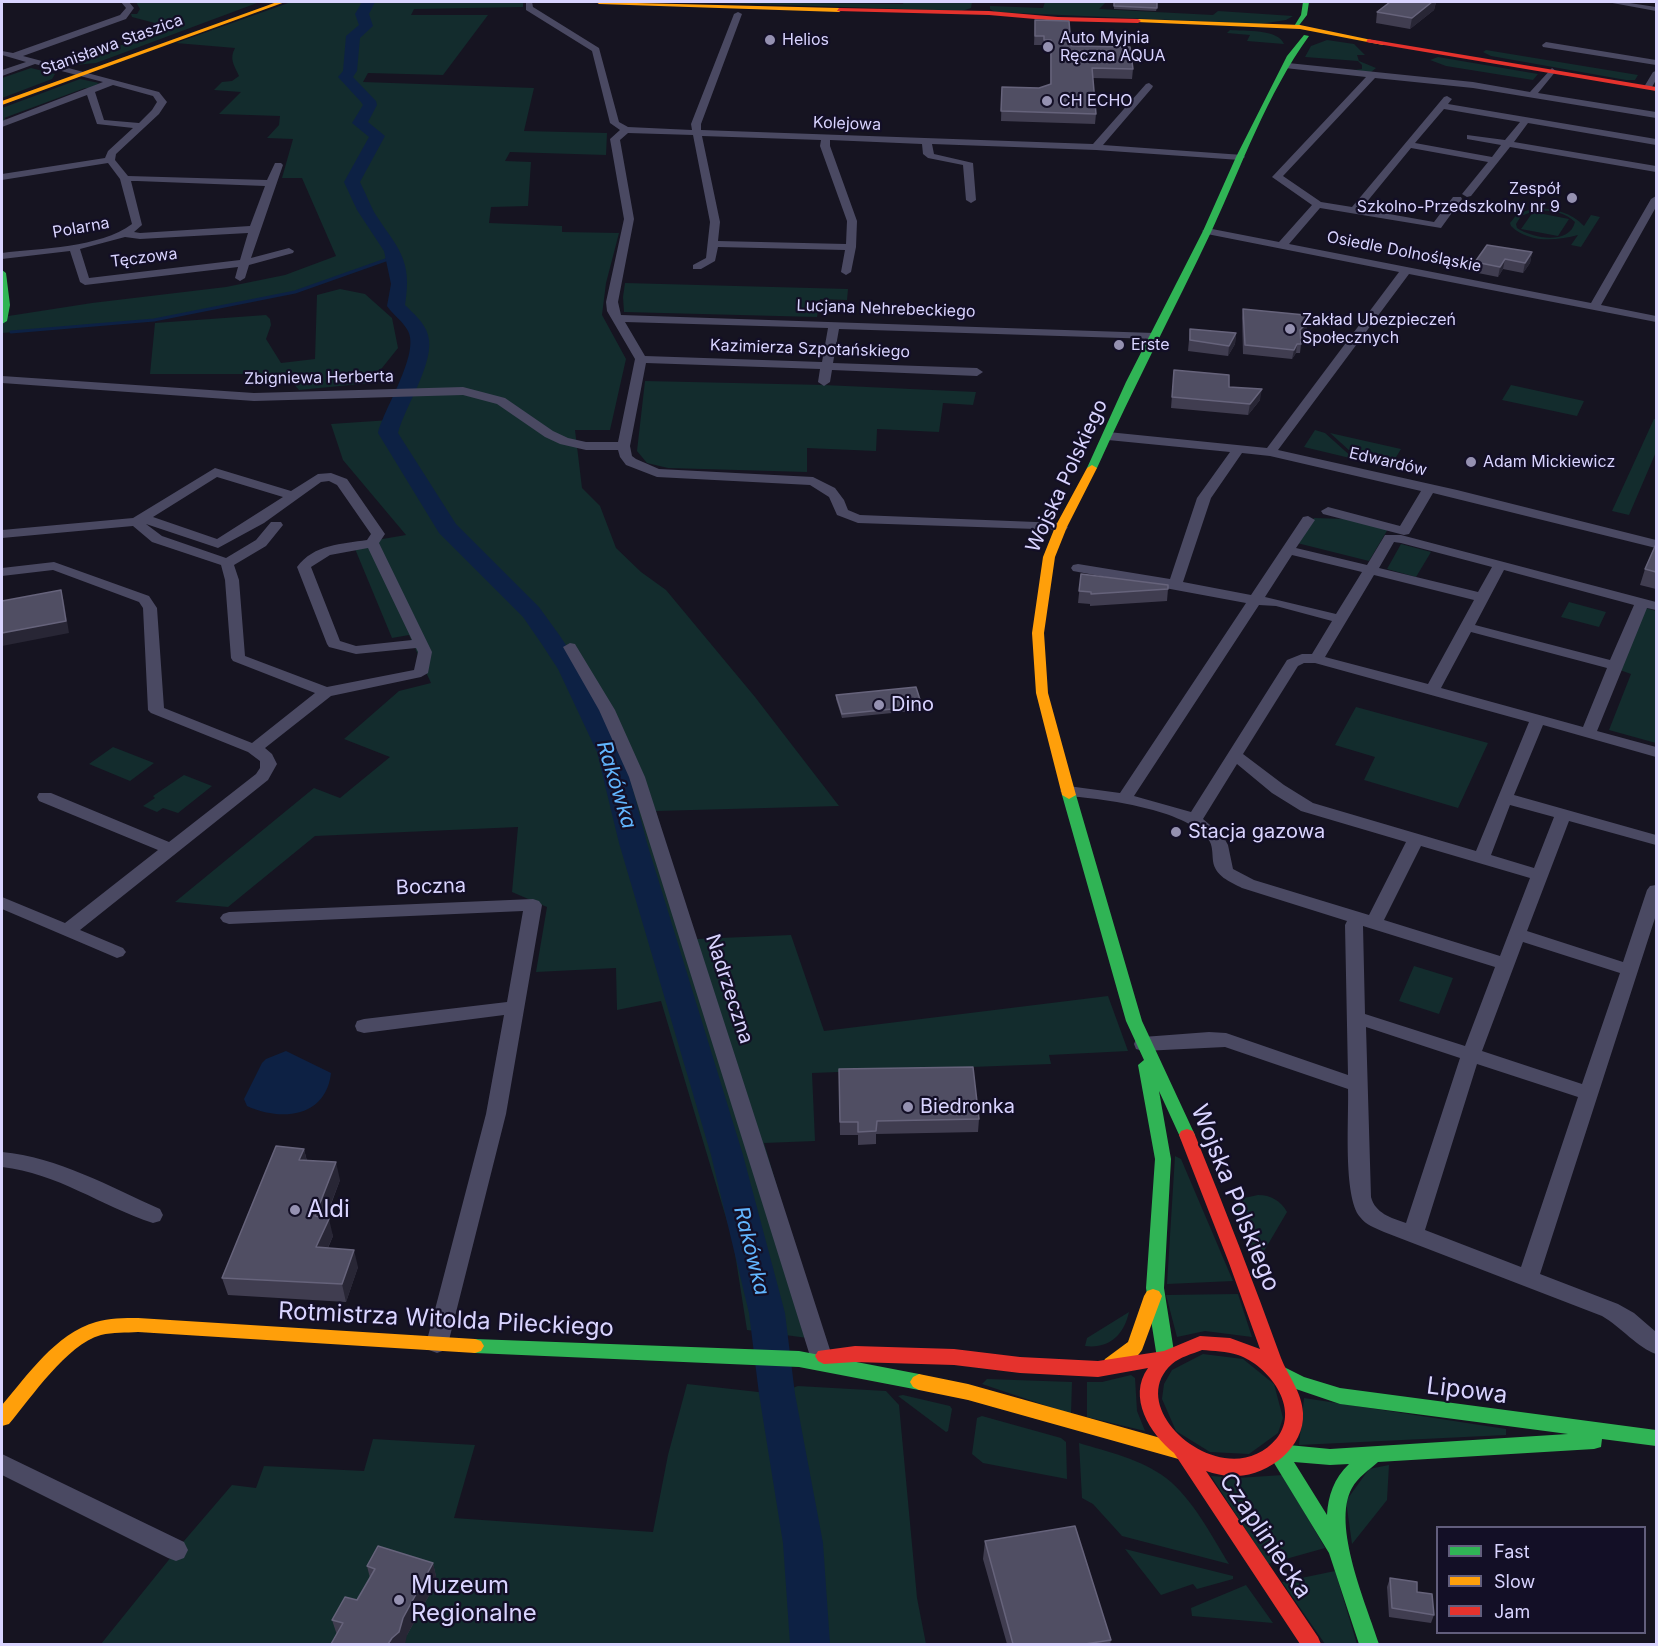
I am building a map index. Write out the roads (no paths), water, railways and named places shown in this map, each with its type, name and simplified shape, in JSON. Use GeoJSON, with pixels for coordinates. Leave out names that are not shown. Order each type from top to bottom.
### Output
{"type":"FeatureCollection","features":[{"type":"Feature","properties":{"kind":"street"},"geometry":{"type":"LineString","coordinates":[[14,56],[118,20],[128,14],[130,8],[125,2]]}},
{"type":"Feature","properties":{"kind":"street"},"geometry":{"type":"LineString","coordinates":[[529,2],[529,8],[596,50],[615,123],[626,130],[615,139],[629,219],[612,307],[641,359],[624,446],[626,457],[631,462],[649,471],[668,474],[800,479],[816,482],[832,490],[840,503],[842,512],[855,519],[1061,527]]}},
{"type":"Feature","properties":{"kind":"street"},"geometry":{"type":"LineString","coordinates":[[599,2],[967,15],[977,20],[992,16],[1215,24],[1271,27],[1300,32]]}},
{"type":"Feature","properties":{"kind":"street","name":"Wojska Polskiego"},"geometry":{"type":"LineString","coordinates":[[1166,1358],[1155,1288],[1162,1201],[1162,1160],[1143,1044],[1068,791],[1042,693],[1038,633],[1047,562],[1061,527],[1108,436],[1154,336],[1207,231],[1240,157],[1289,61],[1300,32],[1306,2]]}},
{"type":"Feature","properties":{"kind":"street","name":"Wojska Polskiego"},"geometry":{"type":"LineString","coordinates":[[1300,32],[1318,2]]}},
{"type":"Feature","properties":{"kind":"street"},"geometry":{"type":"LineString","coordinates":[[1611,2],[1656,9]]}},
{"type":"Feature","properties":{"kind":"street","name":"Stanisława Staszica"},"geometry":{"type":"LineString","coordinates":[[2,103],[275,3]]}},
{"type":"Feature","properties":{"kind":"street"},"geometry":{"type":"LineString","coordinates":[[697,267],[709,261],[714,244],[716,222],[696,124],[738,14]]}},
{"type":"Feature","properties":{"kind":"street"},"geometry":{"type":"LineString","coordinates":[[1215,24],[1330,34],[1652,88],[1656,74]]}},
{"type":"Feature","properties":{"kind":"street"},"geometry":{"type":"LineString","coordinates":[[1546,45],[1656,63]]}},
{"type":"Feature","properties":{"kind":"street"},"geometry":{"type":"LineString","coordinates":[[2,53],[143,90],[160,98],[161,106],[111,153],[110,160],[2,177]]}},
{"type":"Feature","properties":{"kind":"street"},"geometry":{"type":"LineString","coordinates":[[1289,61],[1372,75],[1461,84],[1532,95],[1615,116],[1656,115]]}},
{"type":"Feature","properties":{"kind":"street"},"geometry":{"type":"LineString","coordinates":[[2,73],[34,62]]}},
{"type":"Feature","properties":{"kind":"street"},"geometry":{"type":"LineString","coordinates":[[1532,95],[1552,71]]}},
{"type":"Feature","properties":{"kind":"street"},"geometry":{"type":"LineString","coordinates":[[1372,75],[1277,177],[1277,180],[1318,204],[1437,226],[1457,200]]}},
{"type":"Feature","properties":{"kind":"street"},"geometry":{"type":"LineString","coordinates":[[2,124],[112,82]]}},
{"type":"Feature","properties":{"kind":"street"},"geometry":{"type":"LineString","coordinates":[[1354,211],[1461,84]]}},
{"type":"Feature","properties":{"kind":"street"},"geometry":{"type":"LineString","coordinates":[[1096,147],[1149,86]]}},
{"type":"Feature","properties":{"kind":"street"},"geometry":{"type":"LineString","coordinates":[[90,91],[100,122],[141,126]]}},
{"type":"Feature","properties":{"kind":"street"},"geometry":{"type":"LineString","coordinates":[[1442,106],[1526,120],[1557,138],[1642,151]]}},
{"type":"Feature","properties":{"kind":"street"},"geometry":{"type":"LineString","coordinates":[[1603,133],[1615,116]]}},
{"type":"Feature","properties":{"kind":"street"},"geometry":{"type":"LineString","coordinates":[[1467,194],[1526,120]]}},
{"type":"Feature","properties":{"kind":"street","name":"Kolejowa"},"geometry":{"type":"LineString","coordinates":[[626,130],[1096,147],[1240,157]]}},
{"type":"Feature","properties":{"kind":"street"},"geometry":{"type":"LineString","coordinates":[[1470,137],[1508,143],[1603,133],[1642,151],[1656,169]]}},
{"type":"Feature","properties":{"kind":"street"},"geometry":{"type":"LineString","coordinates":[[825,138],[825,146],[852,221],[851,247],[846,272]]}},
{"type":"Feature","properties":{"kind":"street"},"geometry":{"type":"LineString","coordinates":[[927,141],[928,154],[931,156],[968,163],[971,200]]}},
{"type":"Feature","properties":{"kind":"street"},"geometry":{"type":"LineString","coordinates":[[1410,145],[1494,160]]}},
{"type":"Feature","properties":{"kind":"street","name":"Polarna"},"geometry":{"type":"LineString","coordinates":[[2,256],[106,241],[126,234],[137,225],[125,179],[110,160]]}},
{"type":"Feature","properties":{"kind":"street"},"geometry":{"type":"LineString","coordinates":[[240,278],[254,229],[278,165]]}},
{"type":"Feature","properties":{"kind":"street"},"geometry":{"type":"LineString","coordinates":[[125,179],[270,183]]}},
{"type":"Feature","properties":{"kind":"street"},"geometry":{"type":"LineString","coordinates":[[1594,307],[1656,199]]}},
{"type":"Feature","properties":{"kind":"street"},"geometry":{"type":"LineString","coordinates":[[1283,244],[1318,204]]}},
{"type":"Feature","properties":{"kind":"street"},"geometry":{"type":"LineString","coordinates":[[126,234],[140,236],[254,229]]}},
{"type":"Feature","properties":{"kind":"street","name":"Osiedle Dolnośląskie"},"geometry":{"type":"LineString","coordinates":[[1207,231],[1283,244],[1656,319]]}},
{"type":"Feature","properties":{"kind":"street"},"geometry":{"type":"LineString","coordinates":[[714,244],[851,247]]}},
{"type":"Feature","properties":{"kind":"street","name":"Tęczowa"},"geometry":{"type":"LineString","coordinates":[[74,246],[85,282],[244,263],[290,251]]}},
{"type":"Feature","properties":{"kind":"street"},"geometry":{"type":"LineString","coordinates":[[1270,452],[1407,269]]}},
{"type":"Feature","properties":{"kind":"street"},"geometry":{"type":"LineString","coordinates":[[2,281],[5,305],[2,321]]}},
{"type":"Feature","properties":{"kind":"street","name":"Lucjana Nehrebeckiego"},"geometry":{"type":"LineString","coordinates":[[617,318],[1154,336]]}},
{"type":"Feature","properties":{"kind":"street"},"geometry":{"type":"LineString","coordinates":[[824,382],[834,325]]}},
{"type":"Feature","properties":{"kind":"street","name":"Kazimierza Szpotańskiego"},"geometry":{"type":"LineString","coordinates":[[641,359],[977,372]]}},
{"type":"Feature","properties":{"kind":"street","name":"Zbigniewa Herberta"},"geometry":{"type":"LineString","coordinates":[[2,380],[254,397],[453,390],[481,394],[512,406],[549,434],[564,441],[586,446],[624,446]]}},
{"type":"Feature","properties":{"kind":"street","name":"Edwardów"},"geometry":{"type":"LineString","coordinates":[[1108,436],[1270,452],[1656,544]]}},
{"type":"Feature","properties":{"kind":"street"},"geometry":{"type":"LineString","coordinates":[[1175,584],[1203,498],[1239,448]]}},
{"type":"Feature","properties":{"kind":"street"},"geometry":{"type":"LineString","coordinates":[[140,520],[215,472],[294,496]]}},
{"type":"Feature","properties":{"kind":"street"},"geometry":{"type":"LineString","coordinates":[[2,534],[140,520],[219,544],[318,478],[331,477],[342,482],[378,534],[372,543],[319,553],[309,559],[304,567],[334,644],[356,650],[421,643]]}},
{"type":"Feature","properties":{"kind":"street"},"geometry":{"type":"LineString","coordinates":[[1328,511],[1404,531],[1430,489]]}},
{"type":"Feature","properties":{"kind":"street"},"geometry":{"type":"LineString","coordinates":[[140,520],[157,539],[227,563],[261,543],[276,525]]}},
{"type":"Feature","properties":{"kind":"street"},"geometry":{"type":"LineString","coordinates":[[1125,798],[1308,520]]}},
{"type":"Feature","properties":{"kind":"street"},"geometry":{"type":"LineString","coordinates":[[1316,659],[1388,540],[1395,538],[1649,604],[1615,666],[1588,734]]}},
{"type":"Feature","properties":{"kind":"street"},"geometry":{"type":"LineString","coordinates":[[254,749],[326,692],[421,673],[425,652],[372,543]]}},
{"type":"Feature","properties":{"kind":"street"},"geometry":{"type":"LineString","coordinates":[[1288,550],[1480,597]]}},
{"type":"Feature","properties":{"kind":"street"},"geometry":{"type":"LineString","coordinates":[[227,563],[232,580],[238,658],[326,692]]}},
{"type":"Feature","properties":{"kind":"street"},"geometry":{"type":"LineString","coordinates":[[1432,690],[1467,627],[1480,597],[1500,565]]}},
{"type":"Feature","properties":{"kind":"street"},"geometry":{"type":"LineString","coordinates":[[2,572],[54,566],[144,599],[150,608],[156,711],[254,749],[268,757],[270,767],[266,774],[67,931]]}},
{"type":"Feature","properties":{"kind":"street"},"geometry":{"type":"LineString","coordinates":[[1078,568],[1254,600],[1277,602],[1339,619]]}},
{"type":"Feature","properties":{"kind":"street"},"geometry":{"type":"LineString","coordinates":[[1467,627],[1615,666]]}},
{"type":"Feature","properties":{"kind":"street","name":"Nadrzeczna"},"geometry":{"type":"LineString","coordinates":[[570,647],[593,682],[624,744],[637,777],[821,1356]]}},
{"type":"Feature","properties":{"kind":"street"},"geometry":{"type":"LineString","coordinates":[[1194,820],[1292,663],[1298,659],[1316,659],[1656,753]]}},
{"type":"Feature","properties":{"kind":"street"},"geometry":{"type":"LineString","coordinates":[[1481,858],[1537,720]]}},
{"type":"Feature","properties":{"kind":"street"},"geometry":{"type":"LineString","coordinates":[[1236,756],[1278,789],[1307,807],[1540,875]]}},
{"type":"Feature","properties":{"kind":"street"},"geometry":{"type":"LineString","coordinates":[[1068,791],[1091,792],[1125,798],[1194,820],[1216,837],[1221,865],[1229,876],[1506,964]]}},
{"type":"Feature","properties":{"kind":"street"},"geometry":{"type":"LineString","coordinates":[[45,797],[170,849]]}},
{"type":"Feature","properties":{"kind":"street"},"geometry":{"type":"LineString","coordinates":[[1505,798],[1656,840]]}},
{"type":"Feature","properties":{"kind":"street"},"geometry":{"type":"LineString","coordinates":[[1413,1234],[1471,1054],[1563,814]]}},
{"type":"Feature","properties":{"kind":"street"},"geometry":{"type":"LineString","coordinates":[[1416,839],[1365,920],[1354,925],[1358,1018],[1360,1194],[1363,1204],[1371,1217],[1610,1310],[1626,1319],[1656,1346]]}},
{"type":"Feature","properties":{"kind":"street"},"geometry":{"type":"LineString","coordinates":[[1528,1277],[1630,970],[1654,911],[1656,890]]}},
{"type":"Feature","properties":{"kind":"street"},"geometry":{"type":"LineString","coordinates":[[2,903],[117,952]]}},
{"type":"Feature","properties":{"kind":"street","name":"Boczna"},"geometry":{"type":"LineString","coordinates":[[229,918],[532,905],[495,1114],[437,1344]]}},
{"type":"Feature","properties":{"kind":"street"},"geometry":{"type":"LineString","coordinates":[[1517,934],[1630,970]]}},
{"type":"Feature","properties":{"kind":"street"},"geometry":{"type":"LineString","coordinates":[[364,1026],[515,1007]]}},
{"type":"Feature","properties":{"kind":"street"},"geometry":{"type":"LineString","coordinates":[[1358,1018],[1589,1093]]}},
{"type":"Feature","properties":{"kind":"street"},"geometry":{"type":"LineString","coordinates":[[1143,1044],[1209,1039],[1226,1040],[1357,1085]]}},
{"type":"Feature","properties":{"kind":"street","name":"Wojska Polskiego"},"geometry":{"type":"LineString","coordinates":[[1143,1044],[1165,1084],[1247,1284],[1277,1371]]}},
{"type":"Feature","properties":{"kind":"street"},"geometry":{"type":"LineString","coordinates":[[2,1160],[16,1160],[38,1166],[153,1215]]}},
{"type":"Feature","properties":{"kind":"street"},"geometry":{"type":"LineString","coordinates":[[1098,1369],[1118,1361],[1136,1345],[1155,1288]]}},
{"type":"Feature","properties":{"kind":"street","name":"Rotmistrza Witolda Pileckiego"},"geometry":{"type":"LineString","coordinates":[[2,1418],[60,1355],[92,1331],[109,1326],[138,1325],[437,1344],[742,1358],[800,1359],[855,1354],[954,1357],[1020,1365],[1098,1369],[1166,1358]]}},
{"type":"Feature","properties":{"kind":"street"},"geometry":{"type":"LineString","coordinates":[[1200,1343],[1221,1343],[1242,1348],[1261,1358],[1277,1371],[1288,1387],[1294,1404],[1295,1422],[1290,1438],[1278,1452],[1263,1461],[1233,1467],[1201,1461],[1182,1452],[1166,1438],[1155,1422],[1149,1404],[1149,1387],[1155,1371],[1166,1358],[1181,1348],[1200,1343]]}},
{"type":"Feature","properties":{"kind":"street","name":"Rotmistrza Witolda Pileckiego"},"geometry":{"type":"LineString","coordinates":[[800,1359],[968,1392],[1182,1452]]}},
{"type":"Feature","properties":{"kind":"street","name":"Lipowa"},"geometry":{"type":"LineString","coordinates":[[1277,1371],[1299,1383],[1340,1396],[1656,1438]]}},
{"type":"Feature","properties":{"kind":"street"},"geometry":{"type":"LineString","coordinates":[[1278,1452],[1304,1456],[1376,1454],[1582,1440],[1656,1443]]}},
{"type":"Feature","properties":{"kind":"street","name":"Czapliniecka"},"geometry":{"type":"LineString","coordinates":[[1182,1452],[1311,1644]]}},
{"type":"Feature","properties":{"kind":"street"},"geometry":{"type":"LineString","coordinates":[[1278,1452],[1338,1550],[1369,1644]]}},
{"type":"Feature","properties":{"kind":"street"},"geometry":{"type":"LineString","coordinates":[[1338,1550],[1338,1491],[1346,1475],[1376,1454]]}},
{"type":"Feature","properties":{"kind":"street"},"geometry":{"type":"LineString","coordinates":[[2,1464],[176,1550]]}},
{"type":"Feature","properties":{"kind":"water"},"geometry":{"type":"Polygon","coordinates":[[[286,1051],[331,1073],[321,1099],[300,1112],[288,1114],[274,1114],[247,1106],[244,1099],[262,1063],[286,1051]]]}},
{"type":"Feature","properties":{"kind":"waterway","name":"Rakówka"},"geometry":{"type":"LineString","coordinates":[[368,2],[362,14],[366,26],[353,36],[350,71],[345,77],[368,101],[370,105],[360,123],[377,136],[352,182],[365,210],[393,251],[400,284],[396,306],[415,327],[420,345],[414,369],[388,433],[447,528],[531,612],[552,641],[570,669],[610,752],[633,843],[727,1155],[767,1313],[777,1394],[803,1543],[810,1644]]}},
{"type":"Feature","properties":{"kind":"waterway"},"geometry":{"type":"LineString","coordinates":[[11,332],[154,320],[295,292],[394,257]]}},
{"type":"Feature","properties":{"kind":"place","name":"Helios"},"geometry":{"type":"Point","coordinates":[770,40]}},
{"type":"Feature","properties":{"kind":"place","name":"Auto Myjnia Ręczna AQUA"},"geometry":{"type":"Point","coordinates":[1048,47]}},
{"type":"Feature","properties":{"kind":"place","name":"CH ECHO"},"geometry":{"type":"Point","coordinates":[1047,101]}},
{"type":"Feature","properties":{"kind":"place","name":"Zespół Szkolno-Przedszkolny nr 9"},"geometry":{"type":"Point","coordinates":[1572,198]}},
{"type":"Feature","properties":{"kind":"place","name":"Zakład Ubezpieczeń Społecznych"},"geometry":{"type":"Point","coordinates":[1290,329]}},
{"type":"Feature","properties":{"kind":"place","name":"Erste"},"geometry":{"type":"Point","coordinates":[1119,345]}},
{"type":"Feature","properties":{"kind":"place","name":"Adam Mickiewicz"},"geometry":{"type":"Point","coordinates":[1471,462]}},
{"type":"Feature","properties":{"kind":"place","name":"Dino"},"geometry":{"type":"Point","coordinates":[879,705]}},
{"type":"Feature","properties":{"kind":"place","name":"Stacja gazowa"},"geometry":{"type":"Point","coordinates":[1176,832]}},
{"type":"Feature","properties":{"kind":"place","name":"Biedronka"},"geometry":{"type":"Point","coordinates":[908,1107]}},
{"type":"Feature","properties":{"kind":"place","name":"Aldi"},"geometry":{"type":"Point","coordinates":[295,1210]}},
{"type":"Feature","properties":{"kind":"place","name":"Muzeum Regionalne"},"geometry":{"type":"Point","coordinates":[399,1600]}}]}
